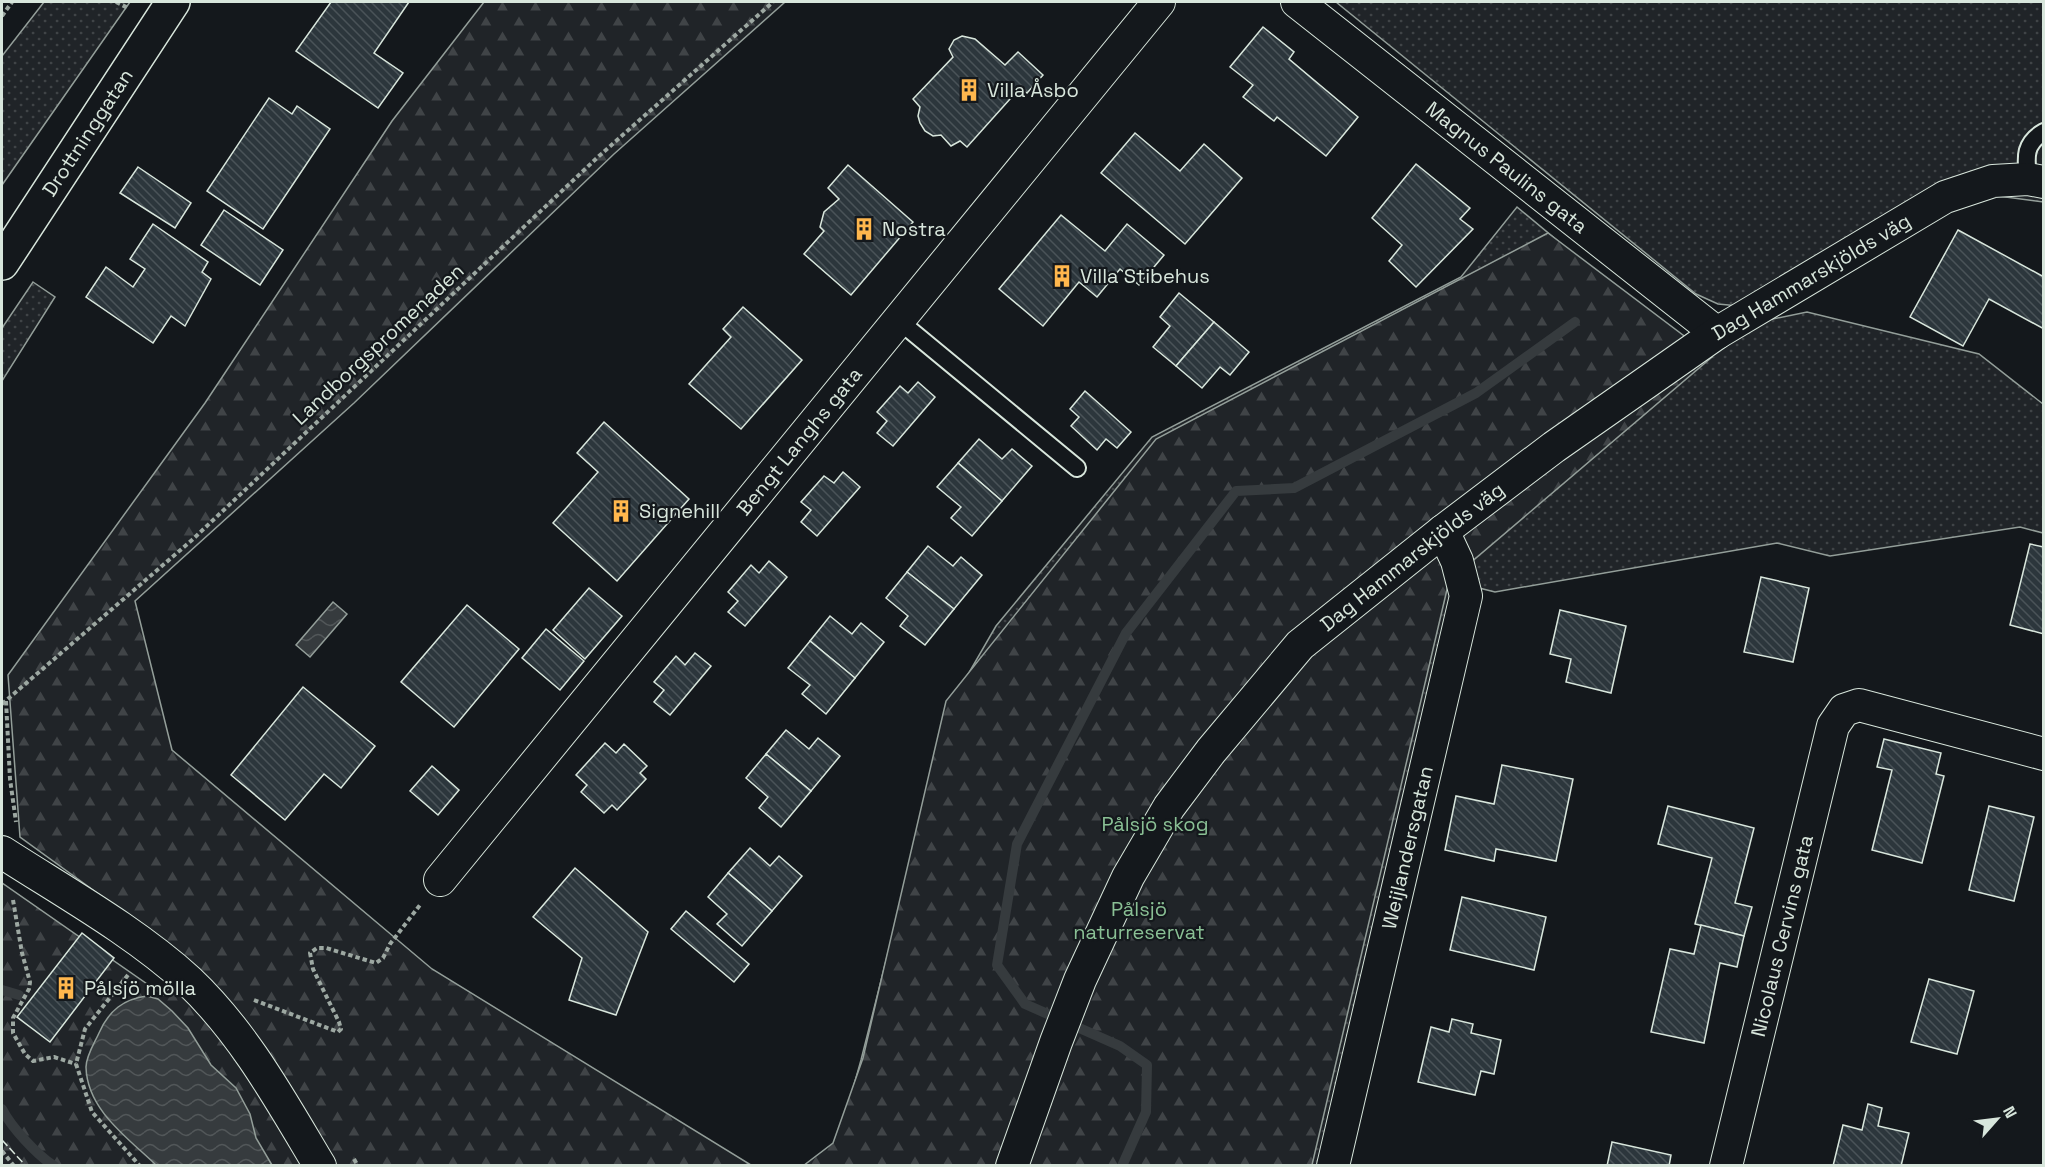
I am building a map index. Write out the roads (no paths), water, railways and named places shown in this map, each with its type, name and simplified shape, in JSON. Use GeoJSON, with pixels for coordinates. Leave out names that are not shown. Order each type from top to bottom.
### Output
{"type":"FeatureCollection","features":[{"type":"Feature","properties":{"kind":"street","name":"Drottninggatan"},"geometry":{"type":"LineString","coordinates":[[2,263],[173,2]]}},
{"type":"Feature","properties":{"kind":"street","name":"Bengt Langhs gata"},"geometry":{"type":"LineString","coordinates":[[440,880],[1159,2]]}},
{"type":"Feature","properties":{"kind":"street","name":"Magnus Paulins gata"},"geometry":{"type":"LineString","coordinates":[[1297,2],[1717,333]]}},
{"type":"Feature","properties":{"kind":"street","name":"Dag Hammarskjölds väg"},"geometry":{"type":"LineString","coordinates":[[1012,1166],[1080,980],[1128,877],[1169,807],[1211,751],[1300,645],[1443,531],[1554,447],[1717,333],[1945,197],[1994,181],[2036,181]]}},
{"type":"Feature","properties":{"kind":"street","name":"Weijlandersgatan"},"geometry":{"type":"LineString","coordinates":[[1334,1166],[1466,596],[1457,561],[1443,531]]}},
{"type":"Feature","properties":{"kind":"street","name":"Nicolaus Cervins gata"},"geometry":{"type":"LineString","coordinates":[[1726,1166],[1833,726],[1844,710],[1859,705],[2043,754]]}},
{"type":"Feature","properties":{"kind":"street"},"geometry":{"type":"LineString","coordinates":[[6,855],[149,949],[188,981],[217,1011],[252,1055],[320,1166]]}},
{"type":"Feature","properties":{"kind":"lane"},"geometry":{"type":"LineString","coordinates":[[2036,181],[2026,152],[2037,136],[2043,132]]}},
{"type":"Feature","properties":{"kind":"lane"},"geometry":{"type":"LineString","coordinates":[[898,320],[1077,468]]}},
{"type":"Feature","properties":{"kind":"water"},"geometry":{"type":"Polygon","coordinates":[[[333,602],[347,614],[310,657],[296,645],[333,602]]]}},
{"type":"Feature","properties":{"kind":"water"},"geometry":{"type":"Polygon","coordinates":[[[147,996],[158,999],[172,1011],[188,1028],[211,1065],[236,1088],[250,1114],[256,1138],[272,1165],[156,1165],[101,1110],[88,1082],[86,1063],[89,1054],[107,1018],[118,1007],[131,1000],[147,996]]]}},
{"type":"Feature","properties":{"kind":"waterway"},"geometry":{"type":"LineString","coordinates":[[1122,1166],[1146,1112],[1147,1065],[1120,1046],[1025,1004],[997,965],[1017,844],[1126,633],[1236,491],[1294,488],[1476,393],[1575,322]]}},
{"type":"Feature","properties":{"kind":"waterway"},"geometry":{"type":"LineString","coordinates":[[2,990],[19,995]]}},
{"type":"Feature","properties":{"kind":"waterway"},"geometry":{"type":"LineString","coordinates":[[2,1109],[25,1140],[54,1166]]}},
{"type":"Feature","properties":{"kind":"place","name":"Villa Åsbo"},"geometry":{"type":"Point","coordinates":[969,90]}},
{"type":"Feature","properties":{"kind":"place","name":"Nostra"},"geometry":{"type":"Point","coordinates":[864,229]}},
{"type":"Feature","properties":{"kind":"place","name":"Villa Stibehus"},"geometry":{"type":"Point","coordinates":[1062,276]}},
{"type":"Feature","properties":{"kind":"place","name":"Signehill"},"geometry":{"type":"Point","coordinates":[621,511]}},
{"type":"Feature","properties":{"kind":"place","name":"Pålsjö mölla"},"geometry":{"type":"Point","coordinates":[66,988]}},
{"type":"Feature","properties":{"kind":"park label","name":"Pålsjö skog"},"geometry":{"type":"Point","coordinates":[1155,824]}},
{"type":"Feature","properties":{"kind":"park label","name":"Pålsjö naturreservat"},"geometry":{"type":"Point","coordinates":[1139,920]}}]}
